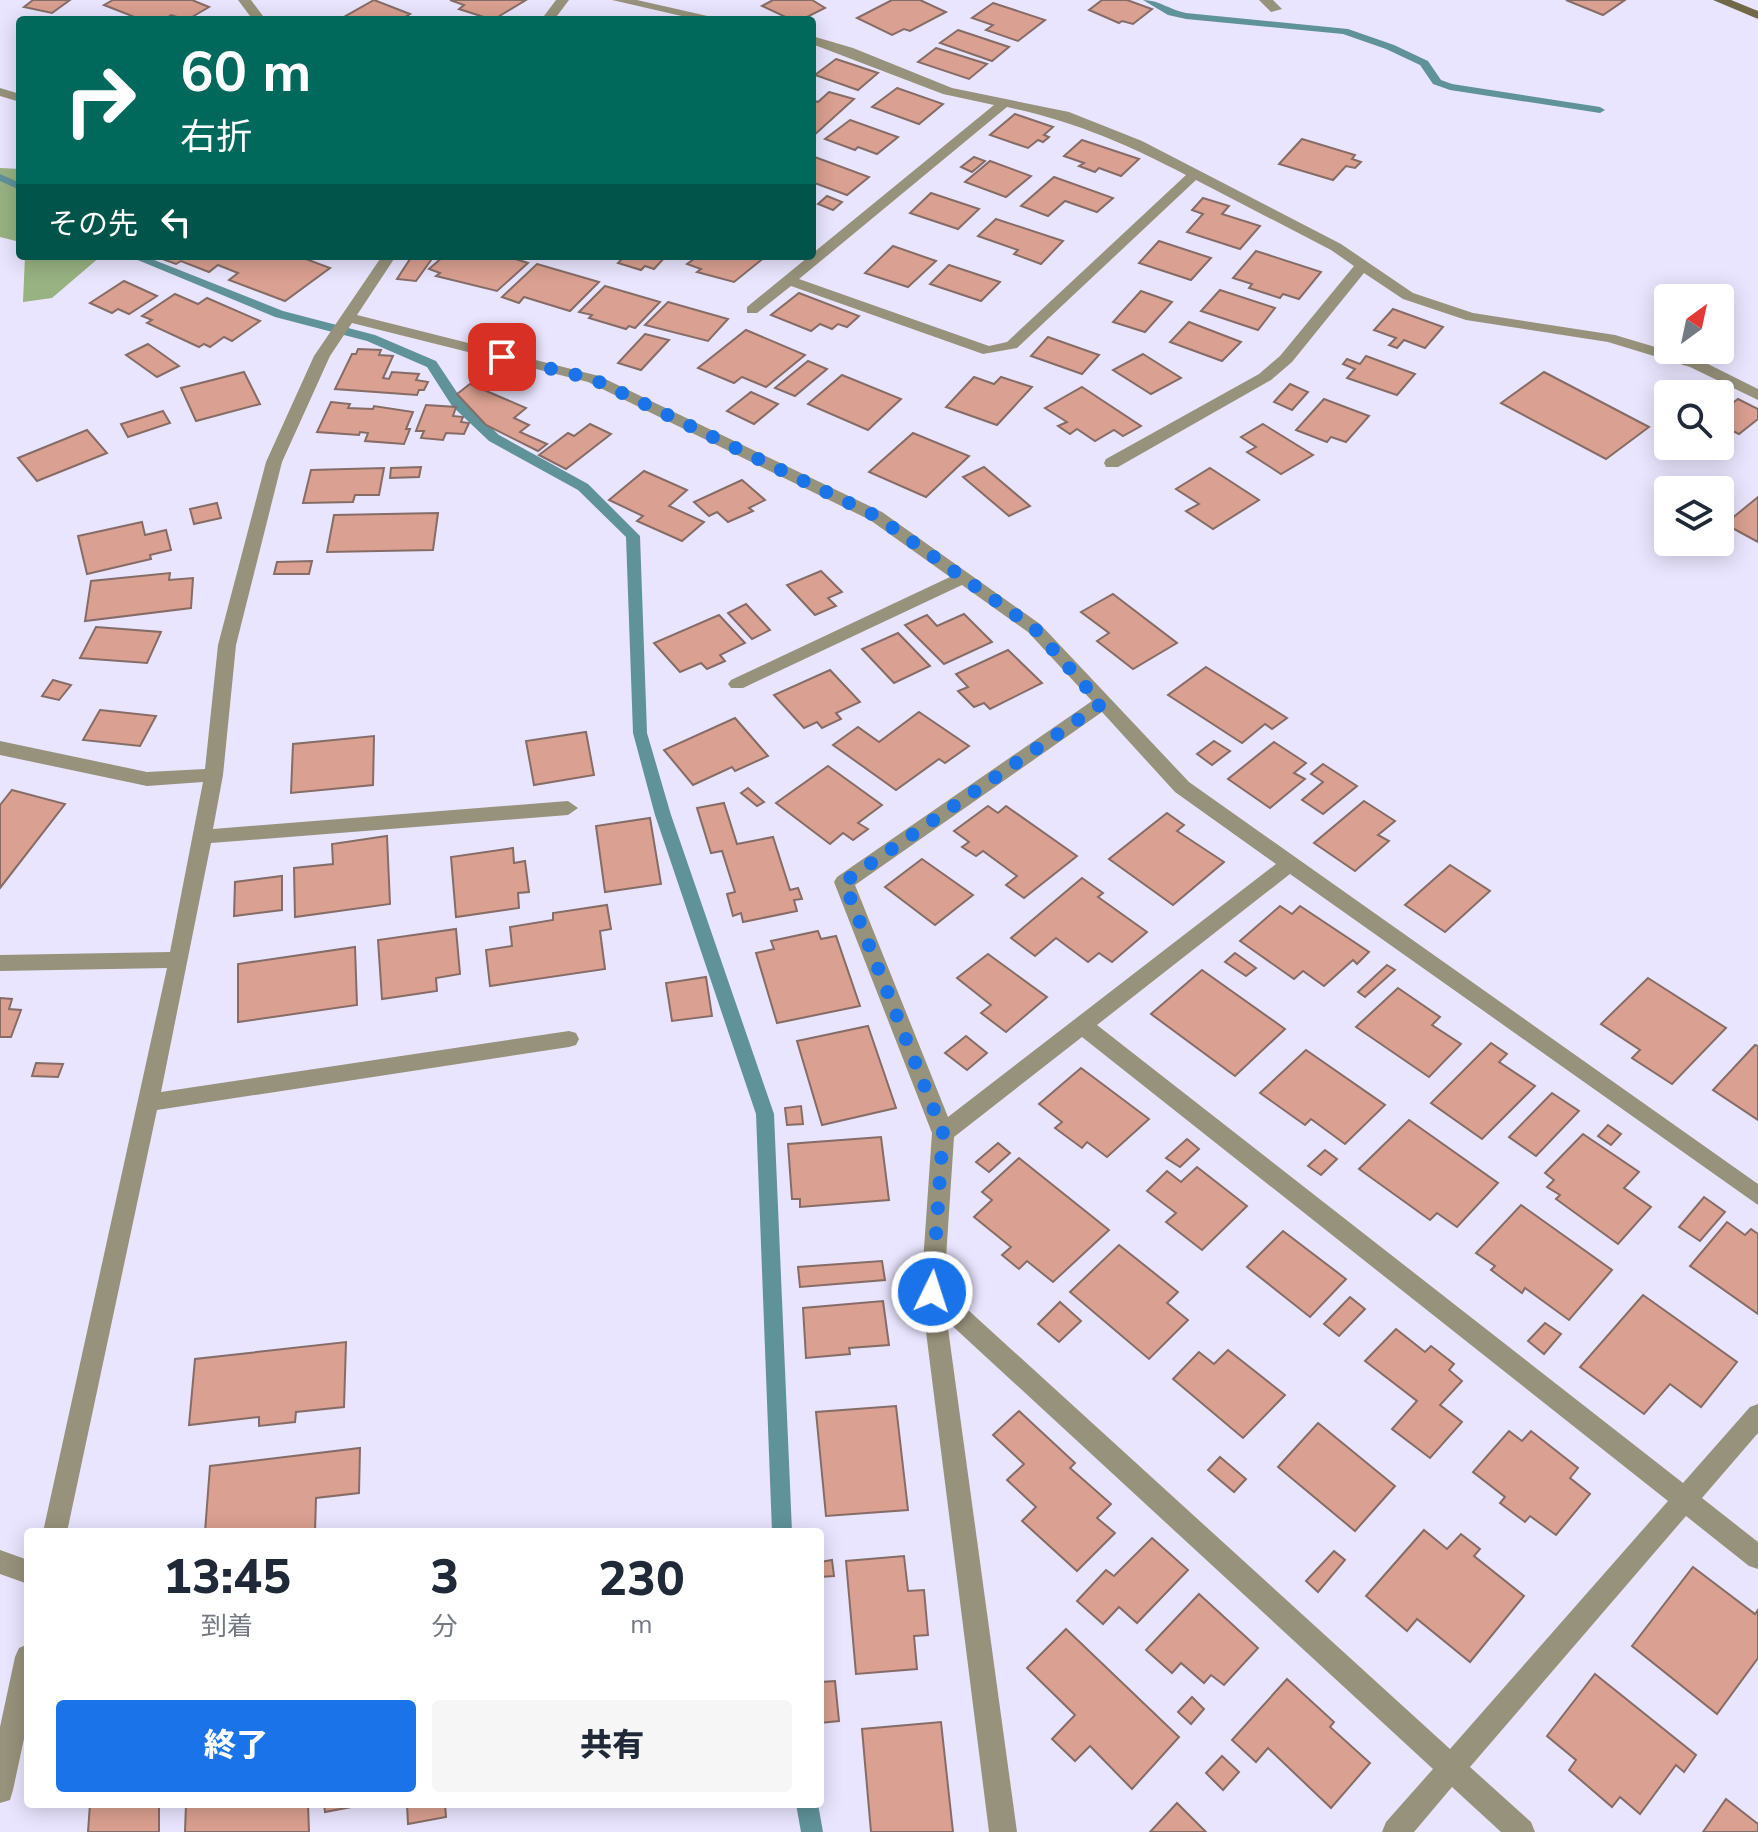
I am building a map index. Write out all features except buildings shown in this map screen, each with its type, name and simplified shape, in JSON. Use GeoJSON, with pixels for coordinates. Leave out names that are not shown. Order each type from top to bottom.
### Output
{"type":"FeatureCollection","features":[{"type":"Feature","properties":{"kind":"main road"},"geometry":{"type":"LineString","coordinates":[[1719,0],[1754,10]]}},
{"type":"Feature","properties":{"kind":"street"},"geometry":{"type":"LineString","coordinates":[[244,0],[257,16]]}},
{"type":"Feature","properties":{"kind":"street"},"geometry":{"type":"LineString","coordinates":[[550,16],[563,0]]}},
{"type":"Feature","properties":{"kind":"street"},"geometry":{"type":"LineString","coordinates":[[618,0],[699,16]]}},
{"type":"Feature","properties":{"kind":"street"},"geometry":{"type":"LineString","coordinates":[[816,41],[948,91],[1064,115],[1137,144],[1336,247],[1408,296],[1471,317],[1610,338],[1696,364],[1758,395]]}},
{"type":"Feature","properties":{"kind":"street"},"geometry":{"type":"LineString","coordinates":[[816,258],[1004,103]]}},
{"type":"Feature","properties":{"kind":"street"},"geometry":{"type":"LineString","coordinates":[[789,280],[988,351],[1012,345],[1195,174]]}},
{"type":"Feature","properties":{"kind":"street"},"geometry":{"type":"LineString","coordinates":[[56,1528],[179,960],[214,775],[227,645],[274,462],[322,356],[386,260]]}},
{"type":"Feature","properties":{"kind":"street"},"geometry":{"type":"LineString","coordinates":[[752,310],[813,260]]}},
{"type":"Feature","properties":{"kind":"street"},"geometry":{"type":"LineString","coordinates":[[1112,463],[1265,377],[1286,359],[1363,265]]}},
{"type":"Feature","properties":{"kind":"street"},"geometry":{"type":"LineString","coordinates":[[347,317],[412,336],[593,379],[876,516],[1034,628],[1101,704],[1182,787],[1758,1196]]}},
{"type":"Feature","properties":{"kind":"street"},"geometry":{"type":"LineString","coordinates":[[737,684],[964,577]]}},
{"type":"Feature","properties":{"kind":"street"},"geometry":{"type":"LineString","coordinates":[[1003,1832],[932,1292],[943,1133],[844,882],[1101,704]]}},
{"type":"Feature","properties":{"kind":"street"},"geometry":{"type":"LineString","coordinates":[[0,748],[147,779],[214,775]]}},
{"type":"Feature","properties":{"kind":"street"},"geometry":{"type":"LineString","coordinates":[[202,837],[568,808]]}},
{"type":"Feature","properties":{"kind":"street"},"geometry":{"type":"LineString","coordinates":[[943,1133],[1289,864]]}},
{"type":"Feature","properties":{"kind":"street"},"geometry":{"type":"LineString","coordinates":[[0,963],[179,960]]}},
{"type":"Feature","properties":{"kind":"street"},"geometry":{"type":"LineString","coordinates":[[1082,1025],[1758,1557]]}},
{"type":"Feature","properties":{"kind":"street"},"geometry":{"type":"LineString","coordinates":[[150,1102],[569,1039]]}},
{"type":"Feature","properties":{"kind":"street"},"geometry":{"type":"LineString","coordinates":[[932,1292],[1521,1832]]}},
{"type":"Feature","properties":{"kind":"street"},"geometry":{"type":"LineString","coordinates":[[1396,1832],[1758,1415]]}},
{"type":"Feature","properties":{"kind":"street"},"geometry":{"type":"LineString","coordinates":[[0,1562],[24,1571]]}},
{"type":"Feature","properties":{"kind":"street"},"geometry":{"type":"LineString","coordinates":[[0,1790],[24,1676]]}},
{"type":"Feature","properties":{"kind":"green space"},"geometry":{"type":"Polygon","coordinates":[[[0,168],[16,169],[16,241],[0,237],[0,168]]]}},
{"type":"Feature","properties":{"kind":"green space"},"geometry":{"type":"Polygon","coordinates":[[[25,260],[96,260],[52,298],[23,302],[25,260]]]}},
{"type":"Feature","properties":{"kind":"waterway"},"geometry":{"type":"LineString","coordinates":[[1148,0],[1172,13],[1186,16],[1344,31],[1424,63],[1437,82],[1450,87],[1600,110]]}},
{"type":"Feature","properties":{"kind":"waterway"},"geometry":{"type":"LineString","coordinates":[[0,177],[16,185]]}},
{"type":"Feature","properties":{"kind":"waterway"},"geometry":{"type":"LineString","coordinates":[[144,260],[279,314],[371,338],[432,364],[457,403],[494,438],[583,487],[633,536],[640,733],[663,815],[765,1114],[782,1528]]}},
{"type":"Feature","properties":{"kind":"waterway"},"geometry":{"type":"LineString","coordinates":[[808,1808],[812,1832]]}},
{"type":"Feature","properties":{"kind":"route"},"geometry":{"type":"LineString","coordinates":[[502,357],[593,379],[816,484],[876,516],[1034,628],[1101,704],[844,882],[943,1133],[932,1292]]}}]}
